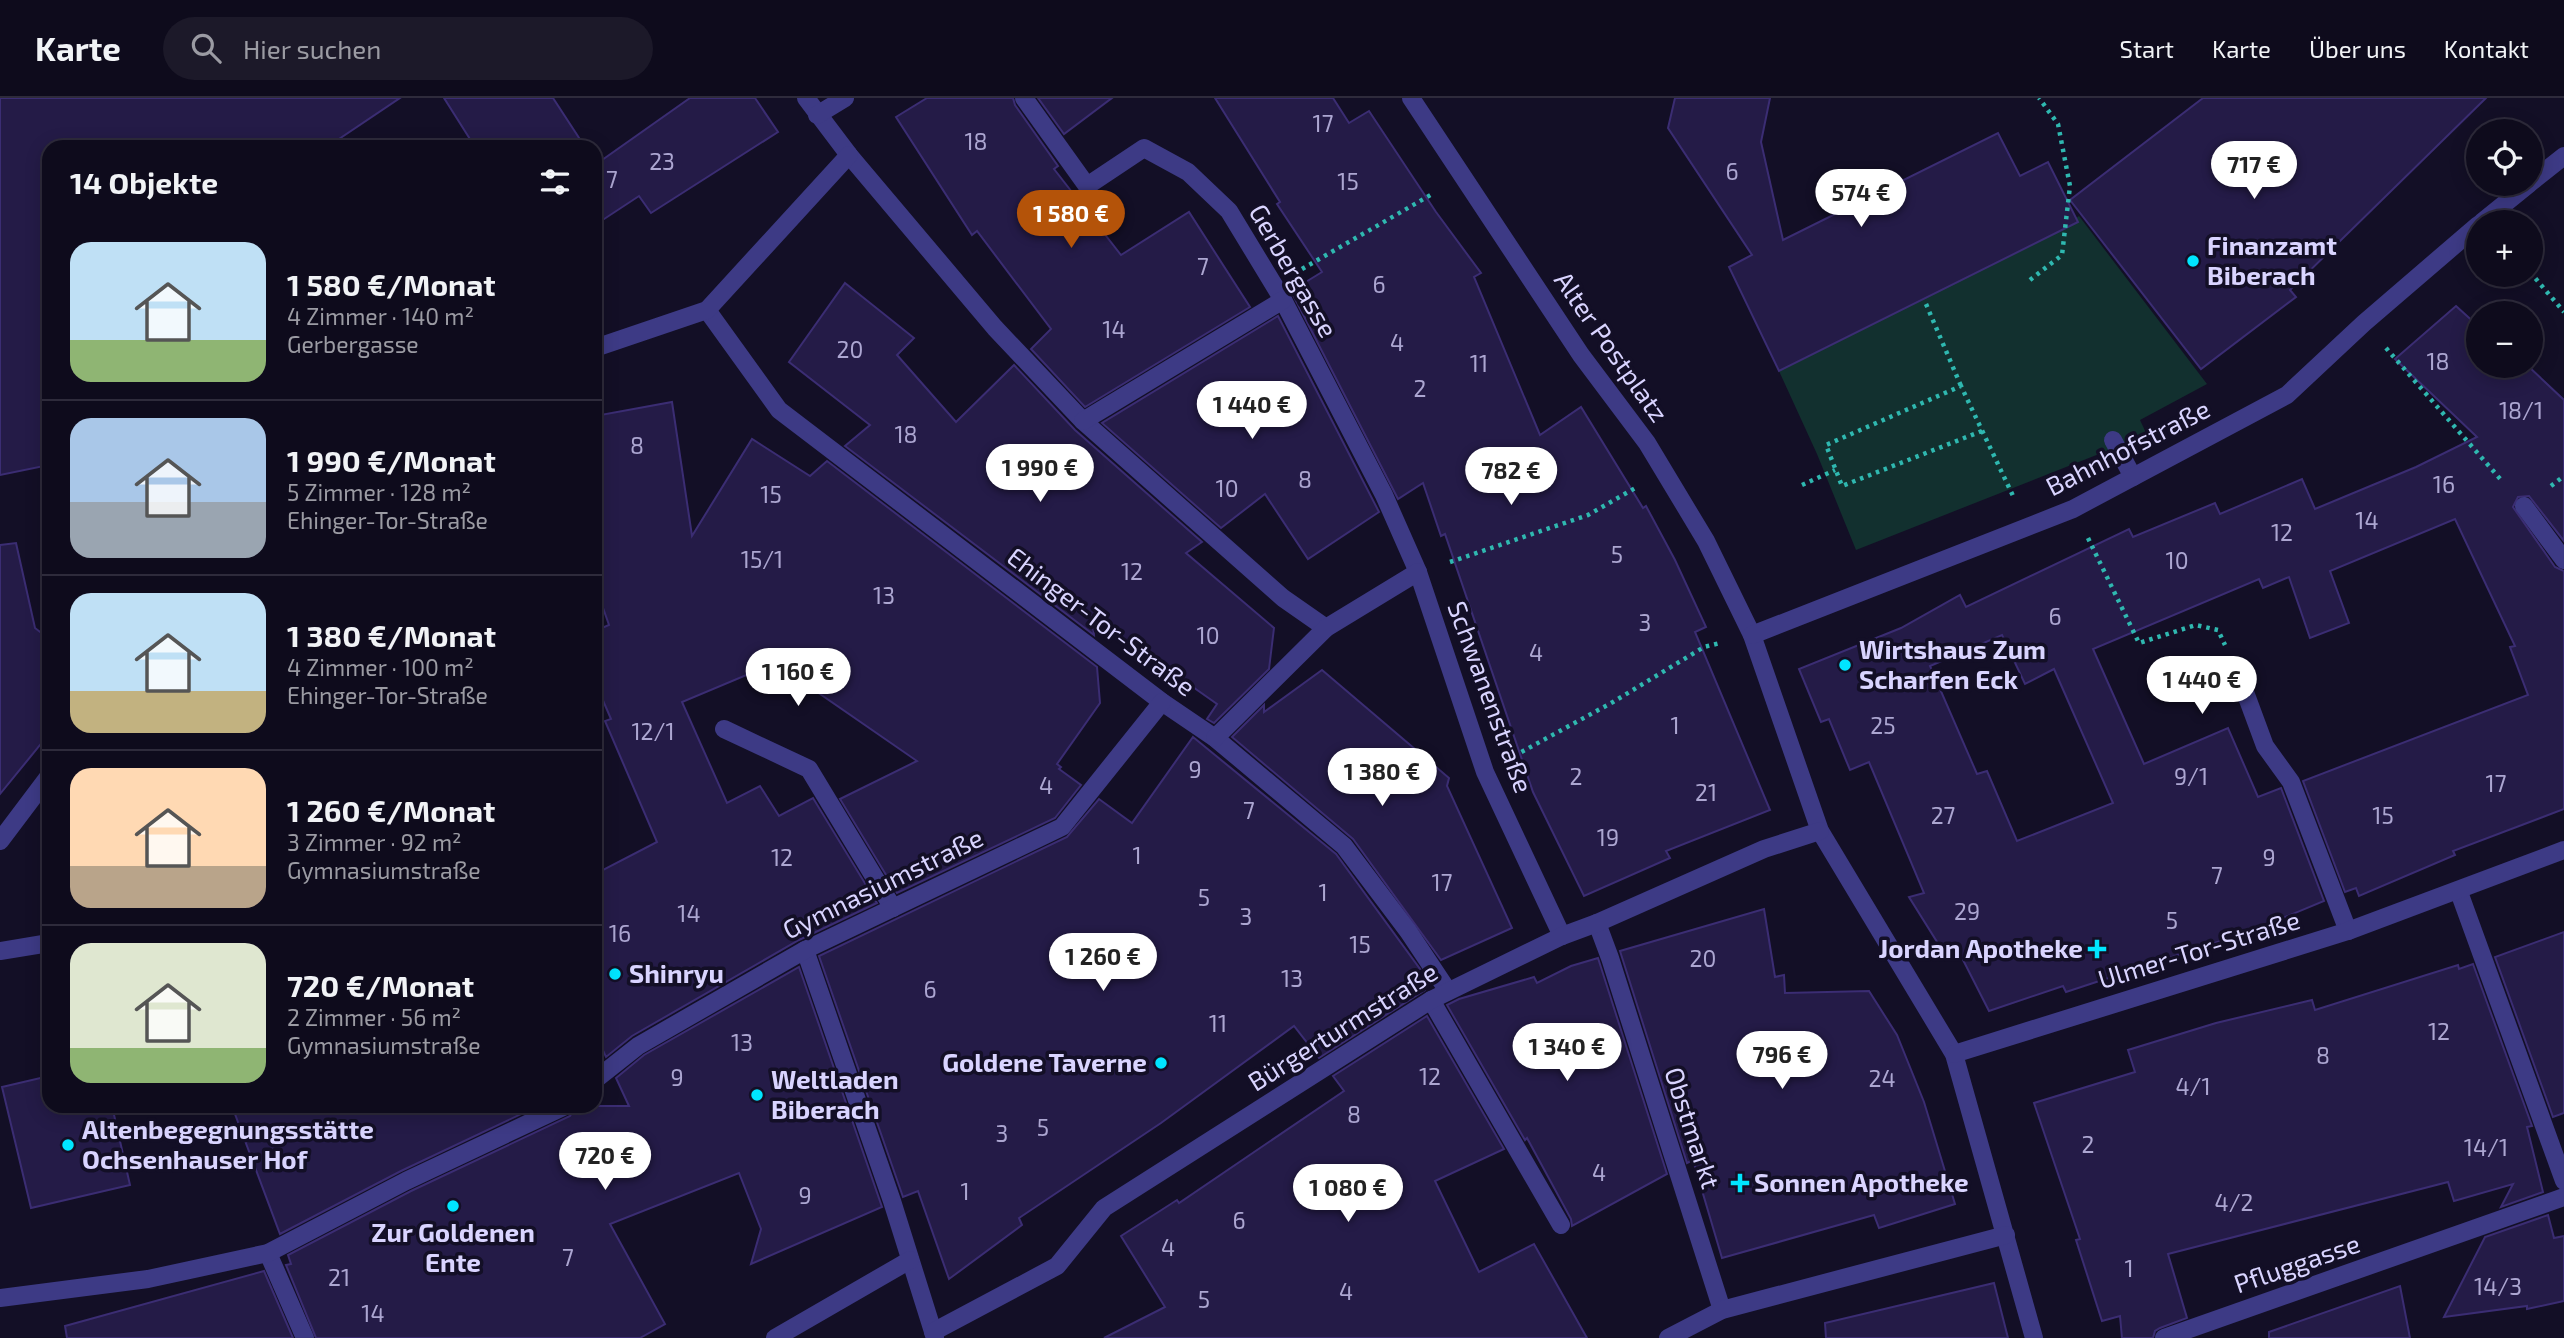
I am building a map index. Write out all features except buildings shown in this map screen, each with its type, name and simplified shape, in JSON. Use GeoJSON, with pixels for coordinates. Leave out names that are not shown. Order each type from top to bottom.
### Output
{"type":"FeatureCollection","features":[{"type":"Feature","properties":{"kind":"street"},"geometry":{"type":"LineString","coordinates":[[806,98],[849,155],[995,328],[1083,421],[1283,598],[1326,628]]}},
{"type":"Feature","properties":{"kind":"street"},"geometry":{"type":"LineString","coordinates":[[817,115],[845,98]]}},
{"type":"Feature","properties":{"kind":"street","name":"Gerbergasse"},"geometry":{"type":"LineString","coordinates":[[1024,98],[1087,186],[1144,148],[1188,172],[1229,211],[1279,292],[1384,495],[1418,572]]}},
{"type":"Feature","properties":{"kind":"street","name":"Alter Postplatz"},"geometry":{"type":"LineString","coordinates":[[1412,99],[1581,355],[1647,443],[1706,541],[1752,635]]}},
{"type":"Feature","properties":{"kind":"street"},"geometry":{"type":"LineString","coordinates":[[602,346],[707,310],[849,155]]}},
{"type":"Feature","properties":{"kind":"street","name":"Bahnhofstraße"},"geometry":{"type":"LineString","coordinates":[[2543,173],[2564,156]]}},
{"type":"Feature","properties":{"kind":"street","name":"Bahnhofstraße"},"geometry":{"type":"LineString","coordinates":[[2497,210],[2514,196]]}},
{"type":"Feature","properties":{"kind":"street","name":"Bahnhofstraße"},"geometry":{"type":"LineString","coordinates":[[1752,635],[2073,509],[2287,395],[2364,323],[2466,236]]}},
{"type":"Feature","properties":{"kind":"street"},"geometry":{"type":"LineString","coordinates":[[1083,421],[1279,292]]}},
{"type":"Feature","properties":{"kind":"street","name":"Ehinger-Tor-Straße"},"geometry":{"type":"LineString","coordinates":[[707,310],[779,410],[1162,702],[1214,738],[1344,846],[1408,931],[1448,991]]}},
{"type":"Feature","properties":{"kind":"street"},"geometry":{"type":"LineString","coordinates":[[2113,440],[2133,477]]}},
{"type":"Feature","properties":{"kind":"street"},"geometry":{"type":"LineString","coordinates":[[2524,506],[2564,560]]}},
{"type":"Feature","properties":{"kind":"street"},"geometry":{"type":"LineString","coordinates":[[1214,738],[1326,628],[1418,572]]}},
{"type":"Feature","properties":{"kind":"street","name":"Schwanenstraße"},"geometry":{"type":"LineString","coordinates":[[1418,572],[1485,772],[1562,936]]}},
{"type":"Feature","properties":{"kind":"street"},"geometry":{"type":"LineString","coordinates":[[1752,635],[1820,831],[1954,1054],[2034,1338]]}},
{"type":"Feature","properties":{"kind":"street"},"geometry":{"type":"LineString","coordinates":[[2238,673],[2265,746],[2291,782],[2348,931]]}},
{"type":"Feature","properties":{"kind":"street","name":"Gymnasiumstraße"},"geometry":{"type":"LineString","coordinates":[[602,1074],[638,1046],[805,950],[1062,827],[1162,702]]}},
{"type":"Feature","properties":{"kind":"street"},"geometry":{"type":"LineString","coordinates":[[724,729],[809,769],[893,908]]}},
{"type":"Feature","properties":{"kind":"street"},"geometry":{"type":"LineString","coordinates":[[0,841],[42,785]]}},
{"type":"Feature","properties":{"kind":"street","name":"Bürgerturmstraße"},"geometry":{"type":"LineString","coordinates":[[934,1335],[1057,1266],[1104,1208],[1431,1000],[1562,936],[1765,849],[1820,831]]}},
{"type":"Feature","properties":{"kind":"street","name":"Ulmer-Tor-Straße"},"geometry":{"type":"LineString","coordinates":[[1954,1054],[2348,931],[2564,850]]}},
{"type":"Feature","properties":{"kind":"street"},"geometry":{"type":"LineString","coordinates":[[2459,891],[2564,1181]]}},
{"type":"Feature","properties":{"kind":"street","name":"Obstmarkt"},"geometry":{"type":"LineString","coordinates":[[1597,923],[1721,1310]]}},
{"type":"Feature","properties":{"kind":"street"},"geometry":{"type":"LineString","coordinates":[[0,951],[42,944]]}},
{"type":"Feature","properties":{"kind":"street"},"geometry":{"type":"LineString","coordinates":[[805,950],[892,1201],[934,1335]]}},
{"type":"Feature","properties":{"kind":"street"},"geometry":{"type":"LineString","coordinates":[[1431,1000],[1561,1225]]}},
{"type":"Feature","properties":{"kind":"street"},"geometry":{"type":"LineString","coordinates":[[0,1298],[148,1279],[268,1253],[406,1181],[550,1113]]}},
{"type":"Feature","properties":{"kind":"street","name":"Pfluggasse"},"geometry":{"type":"LineString","coordinates":[[2164,1338],[2564,1197]]}},
{"type":"Feature","properties":{"kind":"street"},"geometry":{"type":"LineString","coordinates":[[1668,1338],[1721,1310],[2006,1236]]}},
{"type":"Feature","properties":{"kind":"street"},"geometry":{"type":"LineString","coordinates":[[268,1253],[305,1338]]}},
{"type":"Feature","properties":{"kind":"street"},"geometry":{"type":"LineString","coordinates":[[775,1338],[910,1260]]}},
{"type":"Feature","properties":{"kind":"path"},"geometry":{"type":"LineString","coordinates":[[2030,280],[2062,255],[2070,186],[2058,124],[2039,98]]}},
{"type":"Feature","properties":{"kind":"path"},"geometry":{"type":"LineString","coordinates":[[1279,292],[1462,177]]}},
{"type":"Feature","properties":{"kind":"path"},"geometry":{"type":"LineString","coordinates":[[2543,287],[2564,312]]}},
{"type":"Feature","properties":{"kind":"path"},"geometry":{"type":"LineString","coordinates":[[1926,304],[2015,500]]}},
{"type":"Feature","properties":{"kind":"path"},"geometry":{"type":"LineString","coordinates":[[2364,323],[2524,506]]}},
{"type":"Feature","properties":{"kind":"path"},"geometry":{"type":"LineString","coordinates":[[1961,386],[1826,445],[1842,486],[1982,431]]}},
{"type":"Feature","properties":{"kind":"path"},"geometry":{"type":"LineString","coordinates":[[1802,485],[1835,470]]}},
{"type":"Feature","properties":{"kind":"path"},"geometry":{"type":"LineString","coordinates":[[1418,572],[1588,515],[1665,472]]}},
{"type":"Feature","properties":{"kind":"path"},"geometry":{"type":"LineString","coordinates":[[2073,509],[2139,643],[2196,625],[2218,630],[2238,673]]}},
{"type":"Feature","properties":{"kind":"path"},"geometry":{"type":"LineString","coordinates":[[1485,772],[1613,702],[1704,648],[1752,635]]}},
{"type":"Feature","properties":{"kind":"green space"},"geometry":{"type":"Polygon","coordinates":[[[2079,216],[2207,384],[2140,420],[2147,435],[1856,550],[1817,454],[1779,371],[2053,234],[2079,216]]]}},
{"type":"Feature","properties":{"kind":"place","name":"Finanzamt Biberach"},"geometry":{"type":"Point","coordinates":[2193,261]}},
{"type":"Feature","properties":{"kind":"place","name":"Wirtshaus Zum Scharfen Eck"},"geometry":{"type":"Point","coordinates":[1845,665]}},
{"type":"Feature","properties":{"kind":"place","name":"Jordan Apotheke"},"geometry":{"type":"Point","coordinates":[2097,949]}},
{"type":"Feature","properties":{"kind":"place","name":"Shinryu"},"geometry":{"type":"Point","coordinates":[615,974]}},
{"type":"Feature","properties":{"kind":"place","name":"Goldene Taverne"},"geometry":{"type":"Point","coordinates":[1161,1063]}},
{"type":"Feature","properties":{"kind":"place","name":"Weltladen Biberach"},"geometry":{"type":"Point","coordinates":[757,1095]}},
{"type":"Feature","properties":{"kind":"place","name":"Altenbegegnungsstätte Ochsenhauser Hof"},"geometry":{"type":"Point","coordinates":[68,1145]}},
{"type":"Feature","properties":{"kind":"place","name":"Sonnen Apotheke"},"geometry":{"type":"Point","coordinates":[1740,1183]}},
{"type":"Feature","properties":{"kind":"place","name":"Zur Goldenen Ente"},"geometry":{"type":"Point","coordinates":[453,1206]}}]}
